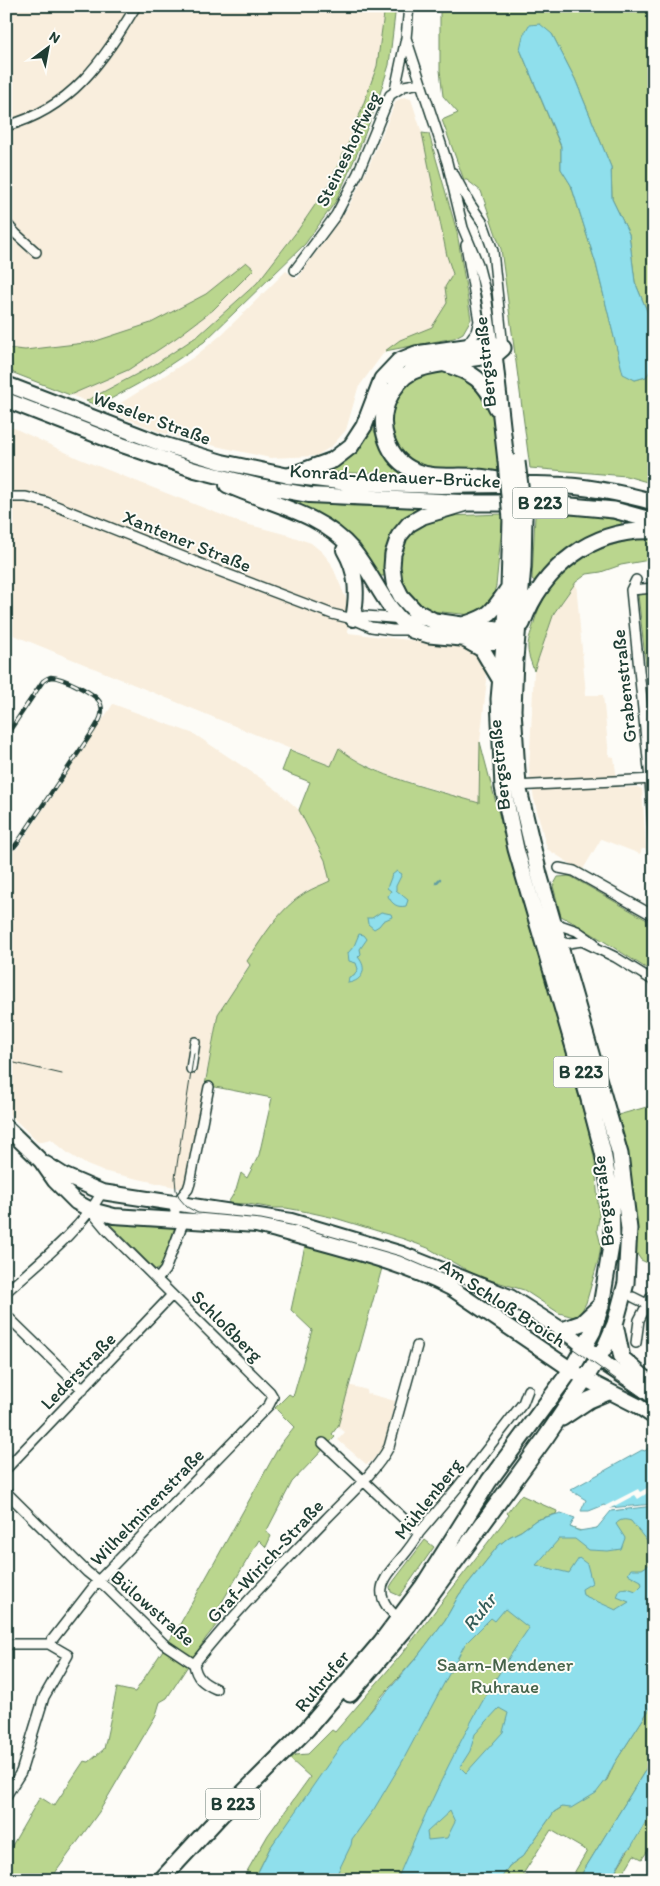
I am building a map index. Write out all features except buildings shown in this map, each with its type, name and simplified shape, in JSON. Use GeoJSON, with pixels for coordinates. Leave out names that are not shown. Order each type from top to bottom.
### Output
{"type":"FeatureCollection","features":[{"type":"Feature","properties":{"kind":"main road"},"geometry":{"type":"LineString","coordinates":[[289,476],[333,460],[351,446],[364,426],[382,379],[399,361],[416,354],[466,347],[497,349]]}},
{"type":"Feature","properties":{"kind":"main road"},"geometry":{"type":"LineString","coordinates":[[442,363],[497,349]]}},
{"type":"Feature","properties":{"kind":"main road","name":"Bergstraße"},"geometry":{"type":"LineString","coordinates":[[497,349],[502,418],[512,462]]}},
{"type":"Feature","properties":{"kind":"main road","name":"Bergstraße"},"geometry":{"type":"LineString","coordinates":[[497,349],[523,566],[500,679],[516,849],[552,945],[620,1154],[629,1236],[626,1283],[615,1324],[598,1358]]}},
{"type":"Feature","properties":{"kind":"main road","name":"B 223"},"geometry":{"type":"LineString","coordinates":[[502,418],[494,400],[482,382],[470,372],[442,363],[430,364],[418,368],[398,382],[388,399],[383,418],[383,429],[390,449],[405,466],[416,472],[431,476],[478,476],[520,484]]}},
{"type":"Feature","properties":{"kind":"main road","name":"Weseler Straße"},"geometry":{"type":"LineString","coordinates":[[6,384],[162,444],[222,462],[289,476]]}},
{"type":"Feature","properties":{"kind":"main road","name":"Weseler Straße"},"geometry":{"type":"LineString","coordinates":[[6,400],[122,445],[195,470]]}},
{"type":"Feature","properties":{"kind":"main road"},"geometry":{"type":"LineString","coordinates":[[195,470],[238,490],[301,514],[335,534],[352,549],[399,619],[412,630],[430,634],[464,631],[493,611],[509,588]]}},
{"type":"Feature","properties":{"kind":"main road","name":"Konrad-Adenauer-Brücke"},"geometry":{"type":"LineString","coordinates":[[195,470],[259,486],[309,495],[466,502],[540,503],[614,510],[654,521]]}},
{"type":"Feature","properties":{"kind":"main road","name":"Konrad-Adenauer-Brücke"},"geometry":{"type":"LineString","coordinates":[[289,476],[348,484],[442,486],[554,485],[594,489],[654,502]]}},
{"type":"Feature","properties":{"kind":"main road"},"geometry":{"type":"LineString","coordinates":[[466,502],[423,516],[410,524],[399,536],[393,554],[392,566],[394,582],[401,596],[415,611],[464,631],[508,637],[525,616],[549,576],[565,560],[579,550],[620,533],[654,531]]}},
{"type":"Feature","properties":{"kind":"main road","name":"Bergstraße"},"geometry":{"type":"LineString","coordinates":[[517,518],[509,588],[508,637],[513,710],[511,786],[534,852],[554,923],[552,945],[603,1152],[611,1198],[612,1240],[600,1306],[593,1331],[585,1346]]}},
{"type":"Feature","properties":{"kind":"main road"},"geometry":{"type":"LineString","coordinates":[[335,534],[350,561],[356,582],[357,599],[353,619]]}},
{"type":"Feature","properties":{"kind":"main road"},"geometry":{"type":"LineString","coordinates":[[464,631],[482,650],[500,679]]}},
{"type":"Feature","properties":{"kind":"main road"},"geometry":{"type":"LineString","coordinates":[[6,1127],[41,1161]]}},
{"type":"Feature","properties":{"kind":"main road","name":"Am Schloß Broich"},"geometry":{"type":"LineString","coordinates":[[41,1161],[65,1176],[102,1192],[209,1209],[238,1211],[291,1221],[402,1254],[510,1297],[585,1346],[598,1358],[654,1398]]}},
{"type":"Feature","properties":{"kind":"main road","name":"Am Schloß Broich"},"geometry":{"type":"LineString","coordinates":[[41,1161],[55,1181],[76,1202],[91,1210],[114,1216],[237,1223],[276,1230],[400,1266],[430,1277],[451,1288],[585,1379],[638,1406],[654,1417]]}},
{"type":"Feature","properties":{"kind":"main road"},"geometry":{"type":"LineString","coordinates":[[562,1330],[582,1323],[600,1306]]}},
{"type":"Feature","properties":{"kind":"main road"},"geometry":{"type":"LineString","coordinates":[[615,1324],[622,1358],[648,1381],[654,1390]]}},
{"type":"Feature","properties":{"kind":"main road","name":"Ruhrufer"},"geometry":{"type":"LineString","coordinates":[[403,1622],[423,1586],[489,1481],[571,1370],[585,1346]]}},
{"type":"Feature","properties":{"kind":"main road","name":"Ruhrufer"},"geometry":{"type":"LineString","coordinates":[[161,1880],[221,1815],[307,1729],[339,1707],[557,1421],[598,1358]]}},
{"type":"Feature","properties":{"kind":"main road"},"geometry":{"type":"LineString","coordinates":[[557,1421],[589,1400],[608,1392]]}},
{"type":"Feature","properties":{"kind":"street","name":"Steineshoffweg"},"geometry":{"type":"LineString","coordinates":[[395,90],[406,38],[409,6]]}},
{"type":"Feature","properties":{"kind":"street"},"geometry":{"type":"LineString","coordinates":[[6,126],[22,122],[45,111],[70,94],[90,74],[131,8]]}},
{"type":"Feature","properties":{"kind":"street","name":"Bergstraße"},"geometry":{"type":"LineString","coordinates":[[406,38],[446,162],[464,228],[478,264],[497,349]]}},
{"type":"Feature","properties":{"kind":"street","name":"Steineshoffweg"},"geometry":{"type":"LineString","coordinates":[[295,270],[336,215],[358,173],[390,95],[395,90],[404,86],[421,83]]}},
{"type":"Feature","properties":{"kind":"street","name":"Bergstraße"},"geometry":{"type":"LineString","coordinates":[[446,162],[483,223],[493,251],[497,349]]}},
{"type":"Feature","properties":{"kind":"street"},"geometry":{"type":"LineString","coordinates":[[6,223],[36,252]]}},
{"type":"Feature","properties":{"kind":"street"},"geometry":{"type":"LineString","coordinates":[[464,228],[480,321],[476,332],[466,347]]}},
{"type":"Feature","properties":{"kind":"street","name":"Xantener Straße"},"geometry":{"type":"LineString","coordinates":[[9,496],[26,497],[46,502],[265,589],[371,627],[412,630]]}},
{"type":"Feature","properties":{"kind":"street"},"geometry":{"type":"LineString","coordinates":[[631,590],[636,580]]}},
{"type":"Feature","properties":{"kind":"street"},"geometry":{"type":"LineString","coordinates":[[631,590],[654,588]]}},
{"type":"Feature","properties":{"kind":"street","name":"Grabenstraße"},"geometry":{"type":"LineString","coordinates":[[631,590],[652,779],[654,842]]}},
{"type":"Feature","properties":{"kind":"street","name":"Xantener Straße"},"geometry":{"type":"LineString","coordinates":[[353,619],[366,616],[434,620]]}},
{"type":"Feature","properties":{"kind":"street"},"geometry":{"type":"LineString","coordinates":[[511,786],[652,779]]}},
{"type":"Feature","properties":{"kind":"street"},"geometry":{"type":"LineString","coordinates":[[559,868],[574,871],[654,916]]}},
{"type":"Feature","properties":{"kind":"street"},"geometry":{"type":"LineString","coordinates":[[554,923],[588,938],[596,948]]}},
{"type":"Feature","properties":{"kind":"street"},"geometry":{"type":"LineString","coordinates":[[552,945],[582,941],[654,981]]}},
{"type":"Feature","properties":{"kind":"street"},"geometry":{"type":"LineString","coordinates":[[191,1069],[195,1042]]}},
{"type":"Feature","properties":{"kind":"street"},"geometry":{"type":"LineString","coordinates":[[157,1280],[165,1270],[179,1220],[176,1203],[188,1189],[190,1183],[209,1086]]}},
{"type":"Feature","properties":{"kind":"street"},"geometry":{"type":"LineString","coordinates":[[6,1292],[76,1227],[91,1210],[102,1192]]}},
{"type":"Feature","properties":{"kind":"street","name":"Schloßberg"},"geometry":{"type":"LineString","coordinates":[[91,1210],[106,1229],[270,1392],[273,1398]]}},
{"type":"Feature","properties":{"kind":"street"},"geometry":{"type":"LineString","coordinates":[[636,1343],[639,1320],[654,1294]]}},
{"type":"Feature","properties":{"kind":"street","name":"Lederstraße"},"geometry":{"type":"LineString","coordinates":[[6,1469],[172,1295]]}},
{"type":"Feature","properties":{"kind":"street"},"geometry":{"type":"LineString","coordinates":[[633,1297],[647,1304]]}},
{"type":"Feature","properties":{"kind":"street"},"geometry":{"type":"LineString","coordinates":[[6,1315],[83,1390]]}},
{"type":"Feature","properties":{"kind":"street","name":"Graf-Wirich-Straße"},"geometry":{"type":"LineString","coordinates":[[193,1663],[249,1600],[362,1482],[385,1454],[389,1447],[417,1346]]}},
{"type":"Feature","properties":{"kind":"street","name":"Mühlenberg"},"geometry":{"type":"LineString","coordinates":[[403,1622],[384,1604],[381,1589],[385,1579],[415,1541],[419,1533],[457,1488],[523,1403],[528,1390]]}},
{"type":"Feature","properties":{"kind":"street","name":"Wilhelminenstraße"},"geometry":{"type":"LineString","coordinates":[[49,1644],[98,1581],[269,1405],[273,1398]]}},
{"type":"Feature","properties":{"kind":"street"},"geometry":{"type":"LineString","coordinates":[[323,1444],[419,1533]]}},
{"type":"Feature","properties":{"kind":"street","name":"Bülowstraße"},"geometry":{"type":"LineString","coordinates":[[6,1492],[87,1572],[108,1588],[167,1647],[193,1663]]}},
{"type":"Feature","properties":{"kind":"street"},"geometry":{"type":"LineString","coordinates":[[6,1644],[49,1644],[68,1655],[44,1698],[21,1772],[6,1796]]}},
{"type":"Feature","properties":{"kind":"street"},"geometry":{"type":"LineString","coordinates":[[193,1663],[196,1676],[205,1684],[216,1689]]}},
{"type":"Feature","properties":{"kind":"shaded area"},"geometry":{"type":"Polygon","coordinates":[[[6,6],[385,6],[377,66],[353,133],[328,186],[298,230],[257,283],[199,335],[154,365],[86,401],[6,370],[6,228],[12,218],[6,209],[6,6]]]}},
{"type":"Feature","properties":{"kind":"shaded area"},"geometry":{"type":"Polygon","coordinates":[[[404,97],[411,99],[422,133],[447,256],[453,274],[453,325],[385,351],[358,388],[346,430],[332,446],[316,456],[270,458],[184,439],[160,432],[108,411],[194,357],[220,336],[286,271],[297,279],[348,208],[368,168],[396,101],[404,97]]]}},
{"type":"Feature","properties":{"kind":"shaded area"},"geometry":{"type":"Polygon","coordinates":[[[6,428],[14,428],[80,459],[242,523],[311,543],[331,563],[347,601],[348,633],[462,646],[471,650],[479,657],[484,666],[487,680],[480,742],[479,803],[390,776],[348,756],[339,748],[332,766],[6,632],[6,428]]]}},
{"type":"Feature","properties":{"kind":"shaded area"},"geometry":{"type":"Polygon","coordinates":[[[576,582],[586,695],[603,695],[609,756],[614,757],[618,788],[637,787],[642,789],[646,849],[642,849],[640,854],[601,839],[582,871],[547,849],[534,799],[529,770],[534,671],[554,613],[576,582]]]}},
{"type":"Feature","properties":{"kind":"shaded area"},"geometry":{"type":"Polygon","coordinates":[[[113,704],[194,734],[278,791],[299,810],[325,860],[331,881],[306,892],[288,905],[218,1014],[184,1189],[102,1171],[87,1165],[69,1154],[51,1139],[38,1142],[6,1111],[6,852],[17,849],[113,704]]]}},
{"type":"Feature","properties":{"kind":"shaded area"},"geometry":{"type":"Polygon","coordinates":[[[348,1385],[367,1390],[366,1393],[395,1401],[384,1446],[371,1462],[366,1464],[338,1440],[345,1432],[337,1426],[348,1385]]]}},
{"type":"Feature","properties":{"kind":"green space"},"geometry":{"type":"Polygon","coordinates":[[[385,6],[396,6],[389,65],[377,103],[336,201],[305,244],[204,342],[156,374],[98,406],[86,401],[154,365],[199,335],[257,283],[298,230],[328,186],[353,133],[377,66],[385,6]]]}},
{"type":"Feature","properties":{"kind":"green space"},"geometry":{"type":"Polygon","coordinates":[[[440,6],[654,6],[654,328],[635,282],[629,234],[612,199],[611,167],[575,79],[552,34],[520,49],[561,147],[561,169],[571,185],[596,264],[623,373],[635,380],[646,377],[654,365],[654,484],[626,476],[530,468],[501,249],[481,191],[467,180],[464,180],[442,120],[458,113],[443,96],[440,70],[440,6]]]}},
{"type":"Feature","properties":{"kind":"green space"},"geometry":{"type":"Polygon","coordinates":[[[422,133],[429,134],[457,232],[471,319],[463,333],[454,338],[385,351],[400,340],[432,327],[447,303],[445,287],[453,274],[447,256],[422,133]]]}},
{"type":"Feature","properties":{"kind":"green space"},"geometry":{"type":"Polygon","coordinates":[[[246,262],[254,269],[213,310],[176,338],[128,370],[70,395],[6,370],[6,348],[25,350],[93,342],[151,323],[206,294],[246,262]]]}},
{"type":"Feature","properties":{"kind":"green space"},"geometry":{"type":"Polygon","coordinates":[[[440,368],[475,382],[490,401],[500,472],[453,473],[430,470],[408,461],[398,447],[390,427],[393,406],[398,396],[412,379],[421,373],[440,368]]]}},
{"type":"Feature","properties":{"kind":"green space"},"geometry":{"type":"Polygon","coordinates":[[[372,424],[384,454],[408,475],[329,472],[355,452],[372,424]]]}},
{"type":"Feature","properties":{"kind":"green space"},"geometry":{"type":"Polygon","coordinates":[[[278,499],[352,506],[429,507],[392,533],[384,554],[386,576],[377,576],[360,544],[326,520],[278,499]]]}},
{"type":"Feature","properties":{"kind":"green space"},"geometry":{"type":"Polygon","coordinates":[[[503,514],[496,586],[492,598],[486,607],[472,615],[432,611],[420,605],[404,589],[397,571],[402,544],[413,528],[431,519],[448,516],[503,514]]]}},
{"type":"Feature","properties":{"kind":"green space"},"geometry":{"type":"Polygon","coordinates":[[[556,514],[596,516],[621,521],[622,527],[594,534],[573,549],[538,584],[532,579],[535,516],[556,514]]]}},
{"type":"Feature","properties":{"kind":"green space"},"geometry":{"type":"Polygon","coordinates":[[[648,538],[654,539],[654,583],[652,583],[649,560],[587,574],[576,582],[554,613],[534,671],[528,652],[529,638],[540,607],[549,590],[561,575],[576,563],[609,546],[648,538]]]}},
{"type":"Feature","properties":{"kind":"green space"},"geometry":{"type":"Polygon","coordinates":[[[654,593],[654,674],[647,675],[638,594],[654,593]]]}},
{"type":"Feature","properties":{"kind":"green space"},"geometry":{"type":"Polygon","coordinates":[[[480,742],[507,845],[589,1132],[595,1162],[599,1217],[597,1230],[601,1245],[586,1303],[580,1314],[574,1317],[559,1313],[524,1290],[477,1276],[428,1248],[404,1239],[335,1218],[308,1212],[286,1208],[228,1203],[236,1190],[241,1173],[247,1178],[259,1155],[272,1098],[205,1085],[218,1014],[250,965],[247,961],[287,907],[305,893],[330,881],[325,860],[299,810],[310,782],[282,771],[290,750],[331,766],[339,748],[353,758],[386,775],[479,803],[480,742]]]}},
{"type":"Feature","properties":{"kind":"green space"},"geometry":{"type":"Polygon","coordinates":[[[570,876],[654,924],[654,973],[561,916],[553,886],[558,877],[570,876]]]}},
{"type":"Feature","properties":{"kind":"green space"},"geometry":{"type":"Polygon","coordinates":[[[654,1105],[654,1266],[641,1260],[635,1251],[632,1206],[618,1115],[654,1105]]]}},
{"type":"Feature","properties":{"kind":"green space"},"geometry":{"type":"Polygon","coordinates":[[[110,1224],[175,1226],[162,1267],[156,1270],[110,1224]]]}},
{"type":"Feature","properties":{"kind":"green space"},"geometry":{"type":"Polygon","coordinates":[[[305,1246],[382,1268],[338,1426],[332,1434],[335,1437],[292,1482],[266,1532],[271,1536],[266,1547],[259,1540],[219,1607],[225,1614],[206,1638],[167,1698],[160,1702],[156,1715],[99,1812],[50,1880],[6,1880],[6,1856],[40,1797],[54,1806],[84,1761],[89,1762],[104,1749],[117,1688],[135,1692],[179,1626],[280,1445],[294,1427],[275,1408],[289,1394],[292,1396],[294,1394],[312,1330],[291,1310],[305,1246]]]}},
{"type":"Feature","properties":{"kind":"green space"},"geometry":{"type":"Polygon","coordinates":[[[521,1495],[557,1511],[556,1514],[536,1520],[498,1546],[459,1595],[445,1620],[417,1657],[380,1698],[270,1848],[254,1880],[242,1880],[268,1835],[310,1777],[290,1759],[295,1755],[308,1754],[332,1730],[335,1732],[401,1655],[509,1515],[507,1513],[521,1495]]]}},
{"type":"Feature","properties":{"kind":"green space","name":"Saarn-Mendener Ruhraue"},"geometry":{"type":"Polygon","coordinates":[[[654,1507],[654,1582],[447,1880],[290,1880],[453,1627],[570,1527],[577,1530],[590,1531],[604,1522],[612,1511],[654,1507]]]}},
{"type":"Feature","properties":{"kind":"green space"},"geometry":{"type":"Polygon","coordinates":[[[425,1540],[434,1547],[400,1596],[391,1592],[390,1587],[393,1582],[425,1540]]]}},
{"type":"Feature","properties":{"kind":"green space"},"geometry":{"type":"Polygon","coordinates":[[[654,1702],[654,1756],[578,1880],[570,1880],[587,1851],[551,1830],[523,1874],[532,1880],[500,1880],[509,1866],[523,1856],[554,1812],[607,1780],[614,1764],[654,1702]]]}},
{"type":"Feature","properties":{"kind":"green space"},"geometry":{"type":"Polygon","coordinates":[[[654,1808],[654,1842],[642,1859],[634,1855],[619,1880],[610,1880],[654,1808]]]}},
{"type":"Feature","properties":{"kind":"water"},"geometry":{"type":"Polygon","coordinates":[[[540,24],[552,34],[575,79],[611,167],[612,199],[629,234],[635,282],[654,328],[654,365],[646,377],[635,380],[623,374],[596,264],[571,185],[561,169],[561,146],[520,49],[523,36],[529,25],[540,24]]]}},
{"type":"Feature","properties":{"kind":"water"},"geometry":{"type":"Polygon","coordinates":[[[397,871],[402,874],[396,890],[408,900],[406,906],[395,905],[388,896],[391,891],[387,888],[392,875],[397,871]]]}},
{"type":"Feature","properties":{"kind":"water"},"geometry":{"type":"Polygon","coordinates":[[[381,912],[391,914],[392,917],[383,921],[374,929],[368,924],[367,918],[372,918],[381,912]]]}},
{"type":"Feature","properties":{"kind":"water"},"geometry":{"type":"Polygon","coordinates":[[[359,934],[364,935],[367,939],[360,949],[361,954],[358,957],[363,965],[363,970],[357,980],[348,983],[349,977],[354,976],[358,969],[356,963],[349,961],[348,953],[354,946],[359,934]]]}},
{"type":"Feature","properties":{"kind":"water"},"geometry":{"type":"Polygon","coordinates":[[[650,1446],[654,1448],[654,1504],[609,1508],[604,1505],[589,1511],[581,1511],[586,1500],[570,1490],[642,1450],[645,1451],[650,1446]]]}},
{"type":"Feature","properties":{"kind":"water","name":"Ruhr"},"geometry":{"type":"Polygon","coordinates":[[[654,1506],[654,1550],[631,1521],[623,1520],[616,1524],[625,1538],[621,1549],[608,1551],[589,1550],[575,1539],[559,1539],[536,1565],[569,1573],[579,1558],[587,1564],[592,1583],[582,1589],[583,1595],[616,1610],[629,1602],[617,1597],[620,1589],[627,1588],[636,1591],[642,1585],[641,1581],[628,1574],[631,1569],[642,1569],[652,1563],[654,1553],[654,1702],[596,1793],[571,1808],[562,1807],[554,1812],[523,1856],[509,1866],[500,1880],[397,1880],[456,1750],[490,1688],[529,1628],[505,1609],[495,1621],[491,1618],[465,1644],[401,1764],[374,1809],[352,1839],[334,1880],[254,1880],[270,1848],[340,1747],[417,1657],[445,1620],[459,1595],[498,1546],[536,1520],[561,1513],[575,1518],[570,1527],[579,1531],[597,1528],[611,1511],[654,1506]],[[499,1708],[475,1734],[470,1751],[460,1767],[466,1773],[503,1732],[508,1713],[499,1708]],[[450,1811],[427,1832],[428,1840],[447,1838],[455,1822],[450,1811]]]}},
{"type":"Feature","properties":{"kind":"water"},"geometry":{"type":"Polygon","coordinates":[[[654,1756],[654,1808],[631,1847],[627,1850],[610,1880],[578,1880],[654,1756]]]}},
{"type":"Feature","properties":{"kind":"pier"},"geometry":{"type":"Polygon","coordinates":[[[654,1484],[654,1489],[638,1499],[635,1495],[607,1510],[601,1508],[638,1489],[640,1492],[654,1484]]]}},
{"type":"Feature","properties":{"kind":"waterway"},"geometry":{"type":"LineString","coordinates":[[436,883],[440,879]]}},
{"type":"Feature","properties":{"kind":"tram line"},"geometry":{"type":"LineString","coordinates":[[194,1053],[175,1178],[176,1190],[180,1199],[187,1207],[198,1213],[261,1219],[295,1226],[400,1256],[475,1288],[538,1324],[654,1406]]}},
{"type":"Feature","properties":{"kind":"tram line"},"geometry":{"type":"LineString","coordinates":[[6,1061],[62,1074]]}},
{"type":"Feature","properties":{"kind":"railway"},"geometry":{"type":"LineString","coordinates":[[6,736],[43,681],[51,677],[71,683],[87,691],[101,705],[99,722],[18,842],[14,847],[6,849]]}}]}
